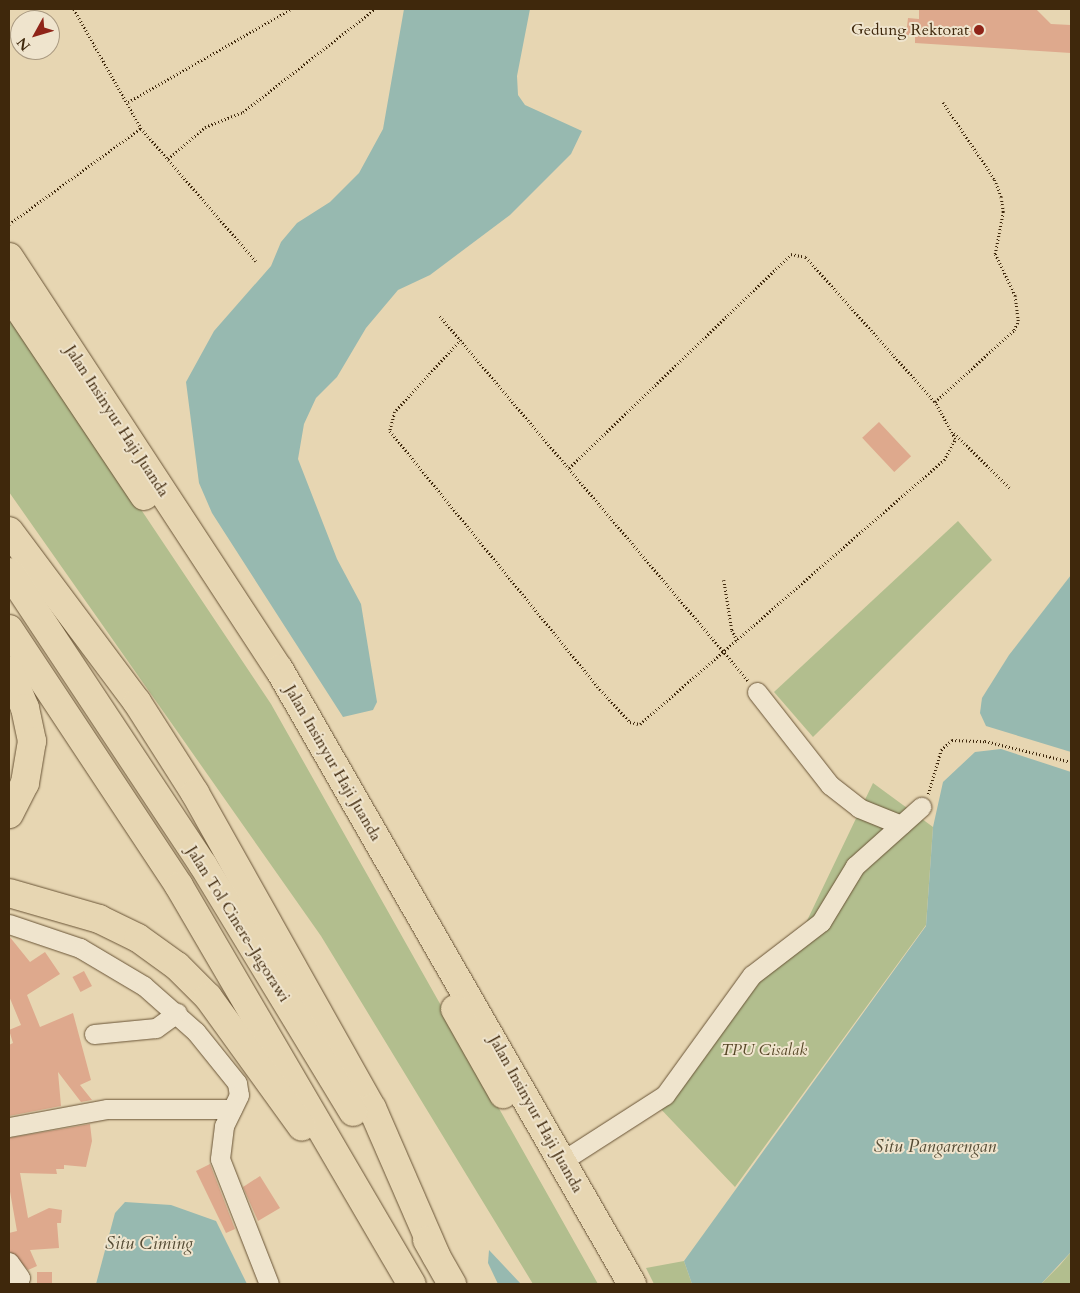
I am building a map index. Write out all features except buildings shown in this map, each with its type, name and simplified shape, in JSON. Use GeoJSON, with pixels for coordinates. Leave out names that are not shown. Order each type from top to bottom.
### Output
{"type":"FeatureCollection","features":[{"type":"Feature","properties":{"kind":"highway","name":"Jalan Insinyur Haji Juanda"},"geometry":{"type":"LineString","coordinates":[[9,257],[279,669],[488,1048],[610,1284]]}},
{"type":"Feature","properties":{"kind":"highway","name":"Jalan Insinyur Haji Juanda"},"geometry":{"type":"LineString","coordinates":[[9,294],[259,670],[488,1048],[562,1161],[632,1284]]}},
{"type":"Feature","properties":{"kind":"highway"},"geometry":{"type":"LineString","coordinates":[[9,531],[137,702],[195,793],[372,1108],[436,1255]]}},
{"type":"Feature","properties":{"kind":"highway","name":"Jalan Tol Cinere–Jagorawi"},"geometry":{"type":"LineString","coordinates":[[9,572],[203,866],[452,1284]]}},
{"type":"Feature","properties":{"kind":"highway","name":"Jalan Tol Cinere–Jagorawi"},"geometry":{"type":"LineString","coordinates":[[9,629],[179,886],[412,1284]]}},
{"type":"Feature","properties":{"kind":"highway"},"geometry":{"type":"LineString","coordinates":[[9,670],[25,708],[32,741],[25,783],[9,814]]}},
{"type":"Feature","properties":{"kind":"highway"},"geometry":{"type":"LineString","coordinates":[[9,893],[99,919],[138,938],[177,966],[235,1033],[394,1253]]}},
{"type":"Feature","properties":{"kind":"street"},"geometry":{"type":"LineString","coordinates":[[757,692],[830,785],[859,808],[901,825]]}},
{"type":"Feature","properties":{"kind":"street"},"geometry":{"type":"LineString","coordinates":[[562,1161],[643,1112],[677,1082],[752,975],[821,922],[855,866],[921,807]]}},
{"type":"Feature","properties":{"kind":"street"},"geometry":{"type":"LineString","coordinates":[[9,924],[101,959],[177,1013],[237,1083],[239,1095],[222,1137],[222,1170],[269,1284]]}},
{"type":"Feature","properties":{"kind":"street"},"geometry":{"type":"LineString","coordinates":[[94,1034],[156,1028],[177,1013]]}},
{"type":"Feature","properties":{"kind":"street"},"geometry":{"type":"LineString","coordinates":[[9,1127],[107,1109],[232,1109]]}},
{"type":"Feature","properties":{"kind":"street"},"geometry":{"type":"LineString","coordinates":[[9,1262],[20,1278],[17,1284]]}},
{"type":"Feature","properties":{"kind":"path"},"geometry":{"type":"LineString","coordinates":[[74,9],[141,128],[256,261]]}},
{"type":"Feature","properties":{"kind":"path"},"geometry":{"type":"LineString","coordinates":[[128,102],[291,9]]}},
{"type":"Feature","properties":{"kind":"path"},"geometry":{"type":"LineString","coordinates":[[168,159],[205,127],[243,112],[375,9]]}},
{"type":"Feature","properties":{"kind":"path"},"geometry":{"type":"LineString","coordinates":[[935,402],[1007,339],[1018,321],[1015,296],[995,254],[1003,212],[1001,197],[994,179],[943,103]]}},
{"type":"Feature","properties":{"kind":"path"},"geometry":{"type":"LineString","coordinates":[[9,224],[141,128]]}},
{"type":"Feature","properties":{"kind":"path"},"geometry":{"type":"LineString","coordinates":[[569,468],[792,254],[806,257],[935,402],[953,431],[1010,488]]}},
{"type":"Feature","properties":{"kind":"path"},"geometry":{"type":"LineString","coordinates":[[440,316],[757,692]]}},
{"type":"Feature","properties":{"kind":"path"},"geometry":{"type":"LineString","coordinates":[[460,340],[395,412],[390,431],[600,690],[630,722],[640,724],[726,653],[944,460],[954,446],[953,431]]}},
{"type":"Feature","properties":{"kind":"path"},"geometry":{"type":"LineString","coordinates":[[724,580],[732,630],[738,642]]}},
{"type":"Feature","properties":{"kind":"path"},"geometry":{"type":"LineString","coordinates":[[921,807],[941,750],[952,740],[985,741],[1071,762]]}},
{"type":"Feature","properties":{"kind":"green space"},"geometry":{"type":"Polygon","coordinates":[[[9,312],[271,704],[598,1284],[533,1284],[321,936],[9,492],[9,312]]]}},
{"type":"Feature","properties":{"kind":"green space"},"geometry":{"type":"Polygon","coordinates":[[[958,521],[992,560],[813,737],[774,692],[958,521]]]}},
{"type":"Feature","properties":{"kind":"green space","name":"TPU Cisalak"},"geometry":{"type":"Polygon","coordinates":[[[873,783],[933,827],[926,925],[735,1187],[656,1104],[716,1016],[803,929],[873,783]]]}},
{"type":"Feature","properties":{"kind":"green space"},"geometry":{"type":"Polygon","coordinates":[[[1071,1252],[1071,1284],[1041,1284],[1060,1265],[1071,1252]]]}},
{"type":"Feature","properties":{"kind":"green space"},"geometry":{"type":"Polygon","coordinates":[[[684,1261],[692,1284],[654,1284],[646,1268],[684,1261]]]}},
{"type":"Feature","properties":{"kind":"water"},"geometry":{"type":"Polygon","coordinates":[[[404,9],[530,9],[517,76],[518,95],[525,105],[582,131],[571,154],[510,215],[430,275],[398,290],[366,328],[337,377],[316,398],[304,424],[298,459],[337,559],[361,604],[377,702],[373,710],[343,717],[212,513],[199,483],[186,382],[214,331],[271,266],[281,242],[297,223],[330,202],[359,173],[383,129],[404,9]]]}},
{"type":"Feature","properties":{"kind":"water"},"geometry":{"type":"Polygon","coordinates":[[[1071,575],[1071,752],[986,726],[980,713],[982,698],[1009,655],[1071,575]]]}},
{"type":"Feature","properties":{"kind":"water","name":"Situ Pangarengan"},"geometry":{"type":"Polygon","coordinates":[[[1001,749],[1071,772],[1071,1252],[1041,1284],[692,1284],[684,1261],[926,926],[933,827],[943,782],[975,752],[1001,749]]]}},
{"type":"Feature","properties":{"kind":"water","name":"Situ Ciming"},"geometry":{"type":"Polygon","coordinates":[[[125,1202],[171,1205],[216,1221],[247,1284],[96,1284],[115,1213],[125,1202]]]}},
{"type":"Feature","properties":{"kind":"water"},"geometry":{"type":"Polygon","coordinates":[[[489,1250],[521,1284],[498,1284],[488,1263],[489,1250]]]}},
{"type":"Feature","properties":{"kind":"place","name":"Gedung Rektorat"},"geometry":{"type":"Point","coordinates":[979,30]}}]}
